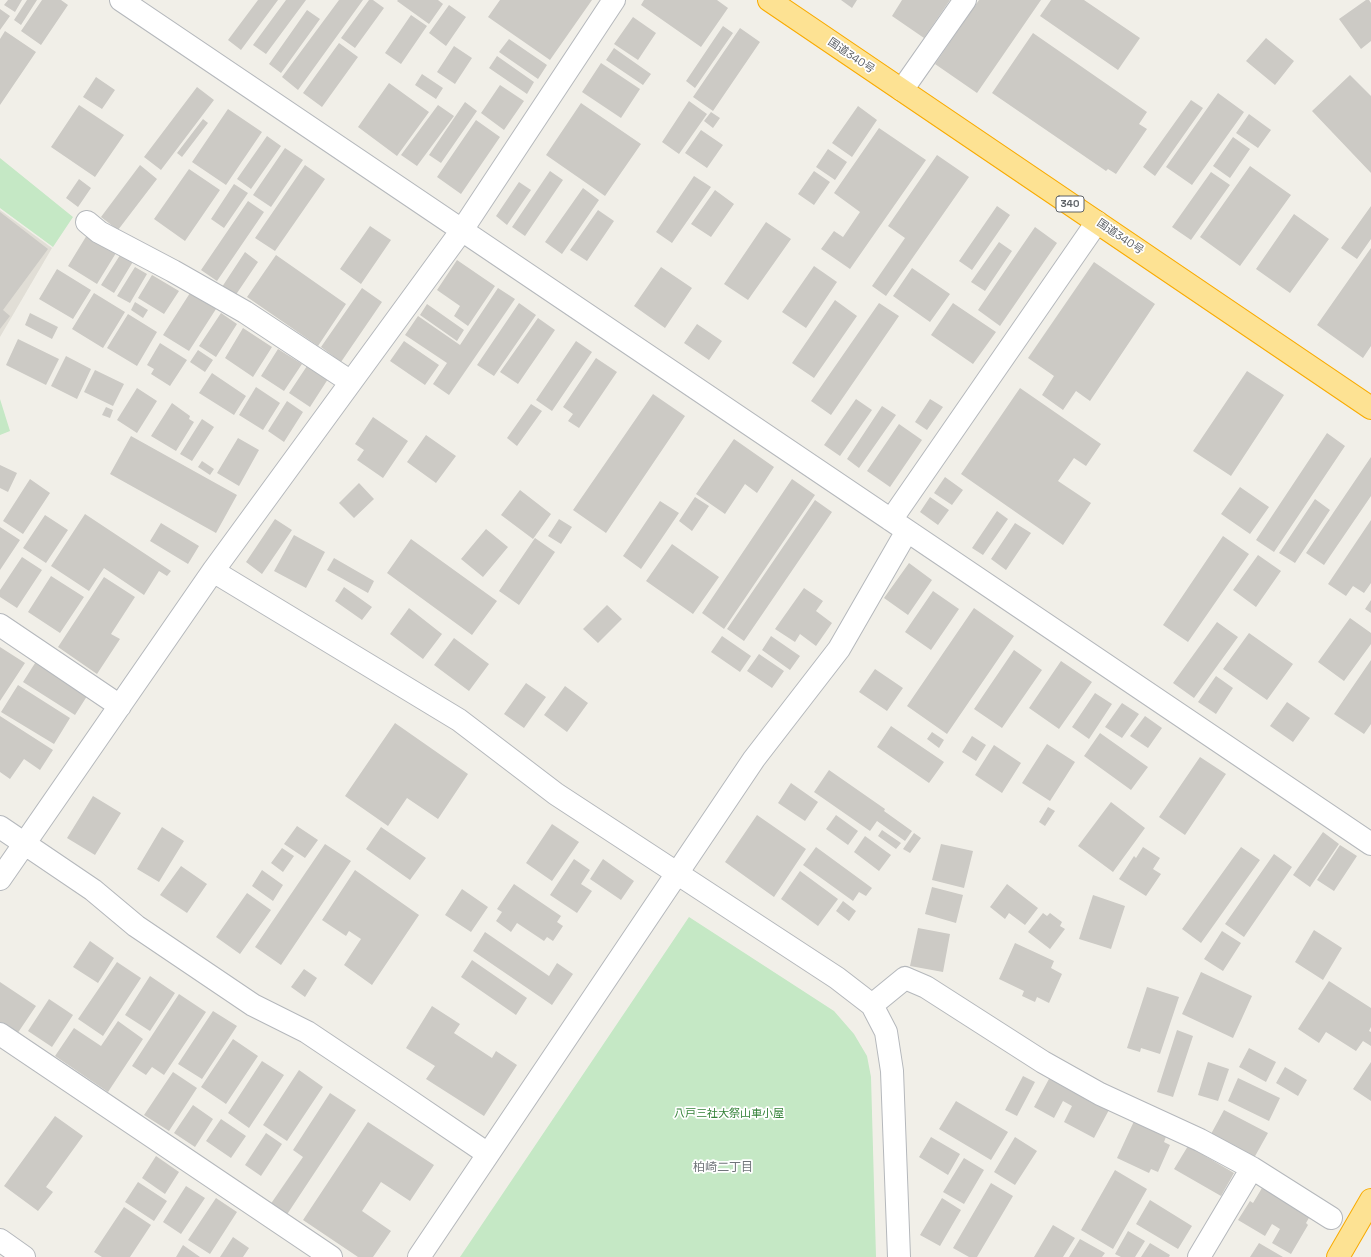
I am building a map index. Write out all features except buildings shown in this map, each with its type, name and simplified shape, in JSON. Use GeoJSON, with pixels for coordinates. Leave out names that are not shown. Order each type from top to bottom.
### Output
{"type":"FeatureCollection","features":[{"type":"Feature","properties":{"kind":"highway","name":"国道340号"},"geometry":{"type":"LineString","coordinates":[[769,0],[1371,408]]}},
{"type":"Feature","properties":{"kind":"highway"},"geometry":{"type":"LineString","coordinates":[[1338,1257],[1371,1200]]}},
{"type":"Feature","properties":{"kind":"street"},"geometry":{"type":"LineString","coordinates":[[121,0],[1371,844]]}},
{"type":"Feature","properties":{"kind":"street"},"geometry":{"type":"LineString","coordinates":[[0,879],[213,571],[462,230],[614,0]]}},
{"type":"Feature","properties":{"kind":"street"},"geometry":{"type":"LineString","coordinates":[[902,90],[966,0]]}},
{"type":"Feature","properties":{"kind":"street"},"geometry":{"type":"LineString","coordinates":[[87,222],[99,232],[173,270],[245,312],[351,382]]}},
{"type":"Feature","properties":{"kind":"street"},"geometry":{"type":"LineString","coordinates":[[419,1257],[754,759],[840,650],[899,525],[1097,222]]}},
{"type":"Feature","properties":{"kind":"street"},"geometry":{"type":"LineString","coordinates":[[213,571],[459,720],[556,794],[837,978],[872,1005],[886,1032],[892,1071],[899,1257]]}},
{"type":"Feature","properties":{"kind":"street"},"geometry":{"type":"LineString","coordinates":[[0,625],[120,706]]}},
{"type":"Feature","properties":{"kind":"street"},"geometry":{"type":"LineString","coordinates":[[0,827],[93,890],[142,930],[253,1005],[307,1032],[488,1154]]}},
{"type":"Feature","properties":{"kind":"street"},"geometry":{"type":"LineString","coordinates":[[872,1005],[905,978],[926,987],[1043,1062],[1100,1094],[1200,1140],[1252,1168],[1330,1218]]}},
{"type":"Feature","properties":{"kind":"street"},"geometry":{"type":"LineString","coordinates":[[0,1034],[331,1257]]}},
{"type":"Feature","properties":{"kind":"street"},"geometry":{"type":"LineString","coordinates":[[1199,1257],[1252,1168]]}},
{"type":"Feature","properties":{"kind":"street"},"geometry":{"type":"LineString","coordinates":[[0,1240],[24,1257]]}},
{"type":"Feature","properties":{"kind":"shaded area"},"geometry":{"type":"Polygon","coordinates":[[[0,210],[52,248],[0,337],[0,210]]]}},
{"type":"Feature","properties":{"kind":"green space"},"geometry":{"type":"Polygon","coordinates":[[[0,158],[73,217],[53,247],[0,208],[0,158]]]}},
{"type":"Feature","properties":{"kind":"green space"},"geometry":{"type":"Polygon","coordinates":[[[0,399],[10,431],[0,435],[0,399]]]}},
{"type":"Feature","properties":{"kind":"green space","name":"八戸三社大祭山車小屋"},"geometry":{"type":"Polygon","coordinates":[[[689,917],[834,1011],[854,1034],[867,1056],[871,1077],[876,1257],[460,1257],[689,917]]]}},
{"type":"Feature","properties":{"kind":"district","name":"柏崎二丁目"},"geometry":{"type":"Point","coordinates":[723,1168]}}]}
